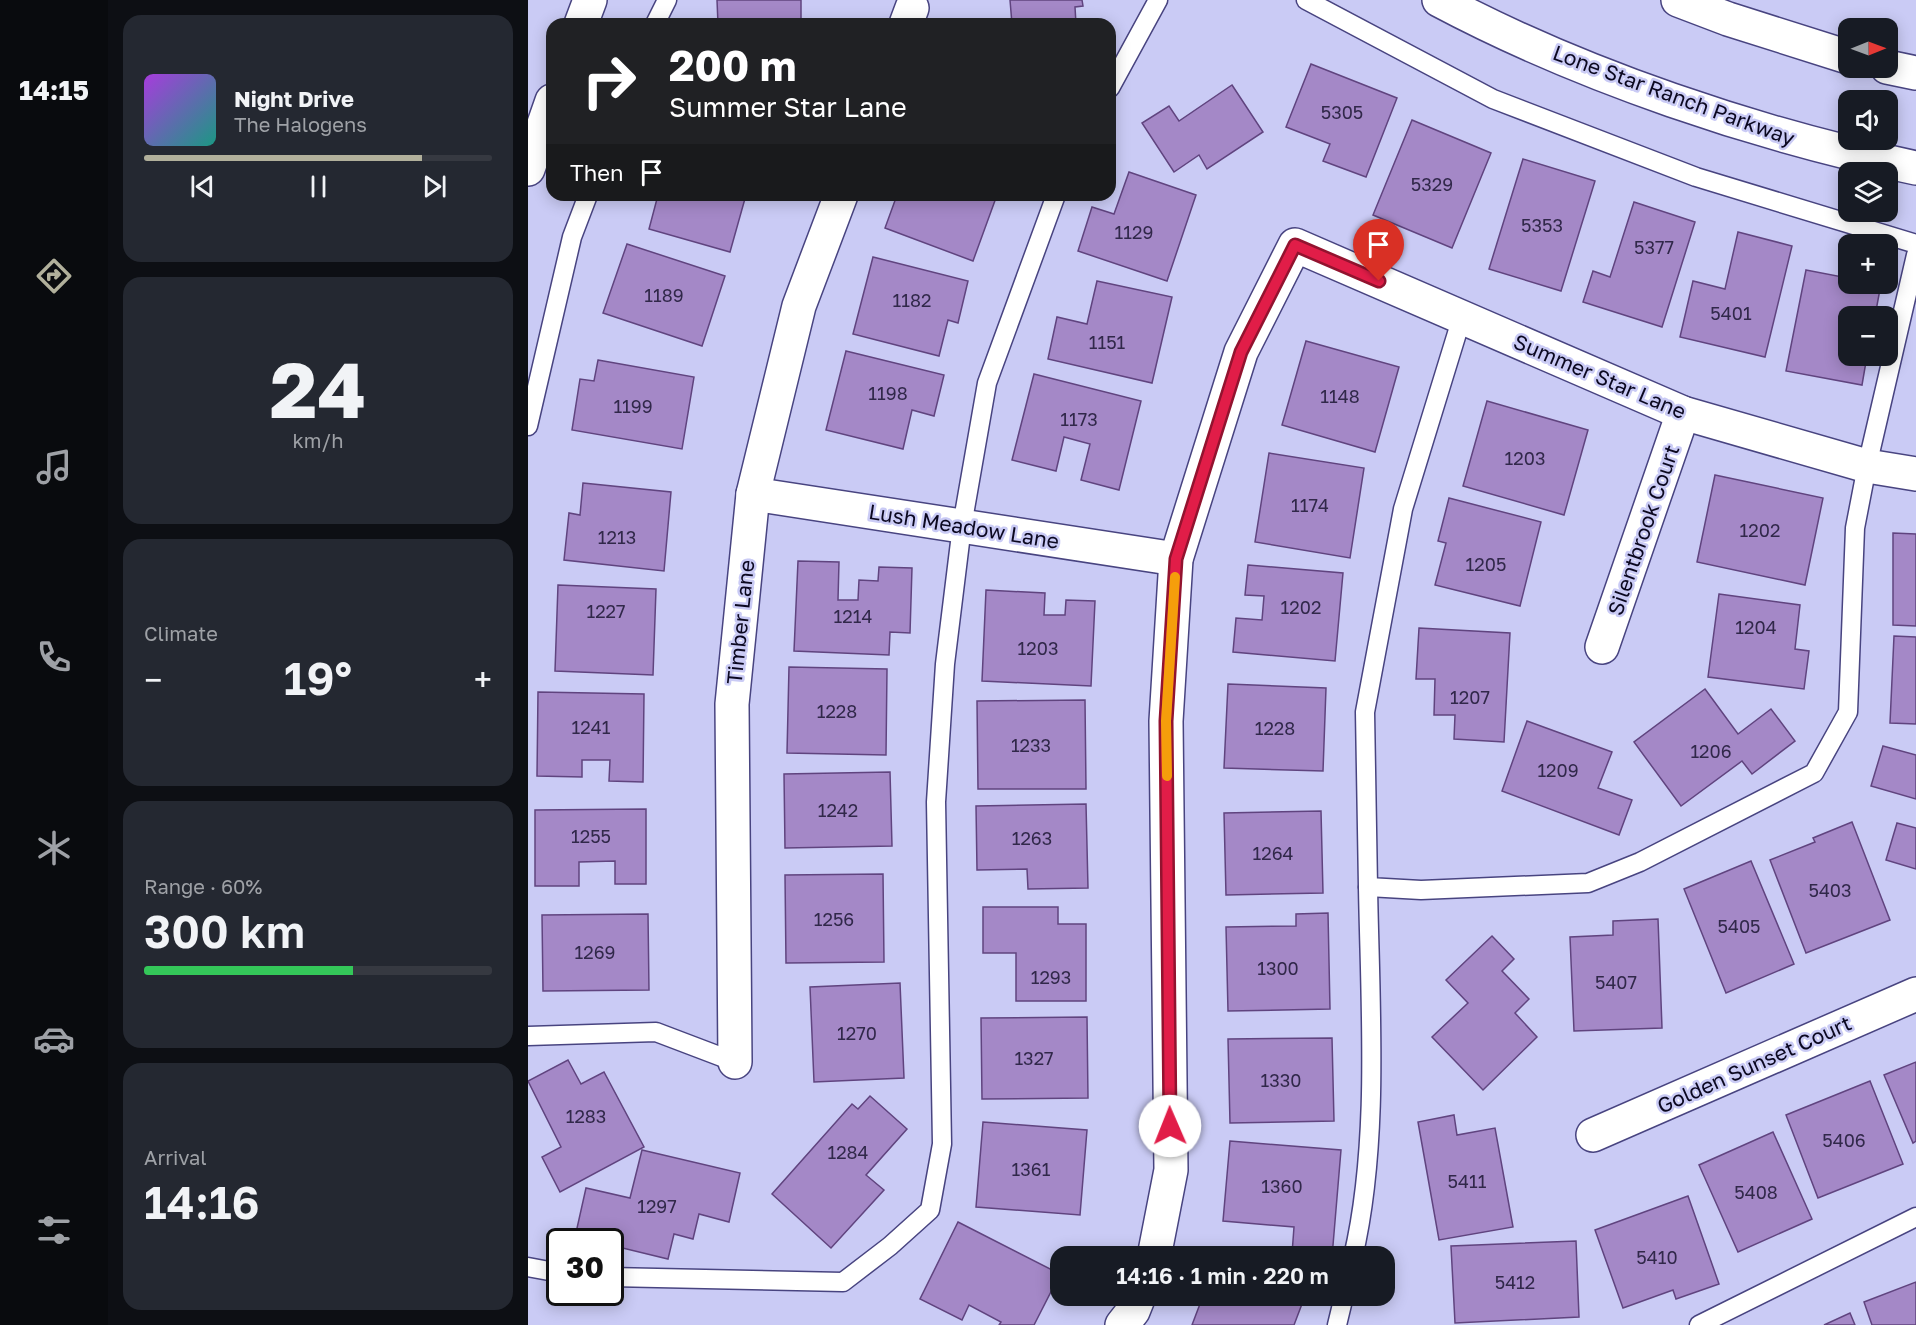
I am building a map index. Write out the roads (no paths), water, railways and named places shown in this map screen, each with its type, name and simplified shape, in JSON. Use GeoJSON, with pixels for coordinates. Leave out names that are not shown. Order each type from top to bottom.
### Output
{"type":"FeatureCollection","features":[{"type":"Feature","properties":{"kind":"street"},"geometry":{"type":"LineString","coordinates":[[583,18],[590,0]]}},
{"type":"Feature","properties":{"kind":"street","name":"Lone Star Ranch Parkway"},"geometry":{"type":"LineString","coordinates":[[1439,0],[1568,59],[1686,104],[1841,152],[1916,168]]}},
{"type":"Feature","properties":{"kind":"street"},"geometry":{"type":"LineString","coordinates":[[1678,0],[1749,26],[1838,54]]}},
{"type":"Feature","properties":{"kind":"street"},"geometry":{"type":"LineString","coordinates":[[1898,69],[1916,73]]}},
{"type":"Feature","properties":{"kind":"street"},"geometry":{"type":"LineString","coordinates":[[528,169],[546,117]]}},
{"type":"Feature","properties":{"kind":"street","name":"Timber Lane"},"geometry":{"type":"LineString","coordinates":[[735,1062],[732,704],[753,494],[799,306],[840,201]]}},
{"type":"Feature","properties":{"kind":"street","name":"Summer Star Lane"},"geometry":{"type":"LineString","coordinates":[[1176,559],[1241,352],[1295,245],[1683,413],[1867,465],[1916,474]]}},
{"type":"Feature","properties":{"kind":"street","name":"Silentbrook Court"},"geometry":{"type":"LineString","coordinates":[[1602,647],[1683,413]]}},
{"type":"Feature","properties":{"kind":"street","name":"Lush Meadow Lane"},"geometry":{"type":"LineString","coordinates":[[753,494],[1176,559]]}},
{"type":"Feature","properties":{"kind":"street"},"geometry":{"type":"LineString","coordinates":[[1156,1246],[1171,1170],[1166,721],[1176,559]]}},
{"type":"Feature","properties":{"kind":"street","name":"Golden Sunset Court"},"geometry":{"type":"LineString","coordinates":[[1593,1135],[1916,994]]}},
{"type":"Feature","properties":{"kind":"street"},"geometry":{"type":"LineString","coordinates":[[1122,1325],[1135,1306]]}},
{"type":"Feature","properties":{"kind":"lane"},"geometry":{"type":"LineString","coordinates":[[659,18],[667,0]]}},
{"type":"Feature","properties":{"kind":"lane"},"geometry":{"type":"LineString","coordinates":[[1116,77],[1158,0]]}},
{"type":"Feature","properties":{"kind":"lane"},"geometry":{"type":"LineString","coordinates":[[1306,0],[1493,99],[1696,177],[1916,243]]}},
{"type":"Feature","properties":{"kind":"lane"},"geometry":{"type":"LineString","coordinates":[[528,426],[572,237],[586,201]]}},
{"type":"Feature","properties":{"kind":"lane"},"geometry":{"type":"LineString","coordinates":[[624,1278],[843,1282],[890,1246],[930,1210],[942,1144],[936,802],[945,664],[962,526],[987,382],[1054,201]]}},
{"type":"Feature","properties":{"kind":"lane"},"geometry":{"type":"LineString","coordinates":[[1368,887],[1421,890],[1587,883],[1640,862],[1814,773],[1848,711],[1855,528],[1867,465],[1916,255]]}},
{"type":"Feature","properties":{"kind":"lane"},"geometry":{"type":"LineString","coordinates":[[1355,1246],[1360,1226],[1371,1094],[1365,712],[1403,509],[1462,317]]}},
{"type":"Feature","properties":{"kind":"lane"},"geometry":{"type":"LineString","coordinates":[[528,1036],[656,1032],[735,1062]]}},
{"type":"Feature","properties":{"kind":"lane"},"geometry":{"type":"LineString","coordinates":[[1699,1325],[1916,1217]]}},
{"type":"Feature","properties":{"kind":"lane"},"geometry":{"type":"LineString","coordinates":[[528,1267],[546,1270]]}},
{"type":"Feature","properties":{"kind":"lane"},"geometry":{"type":"LineString","coordinates":[[1337,1325],[1342,1306]]}}]}
